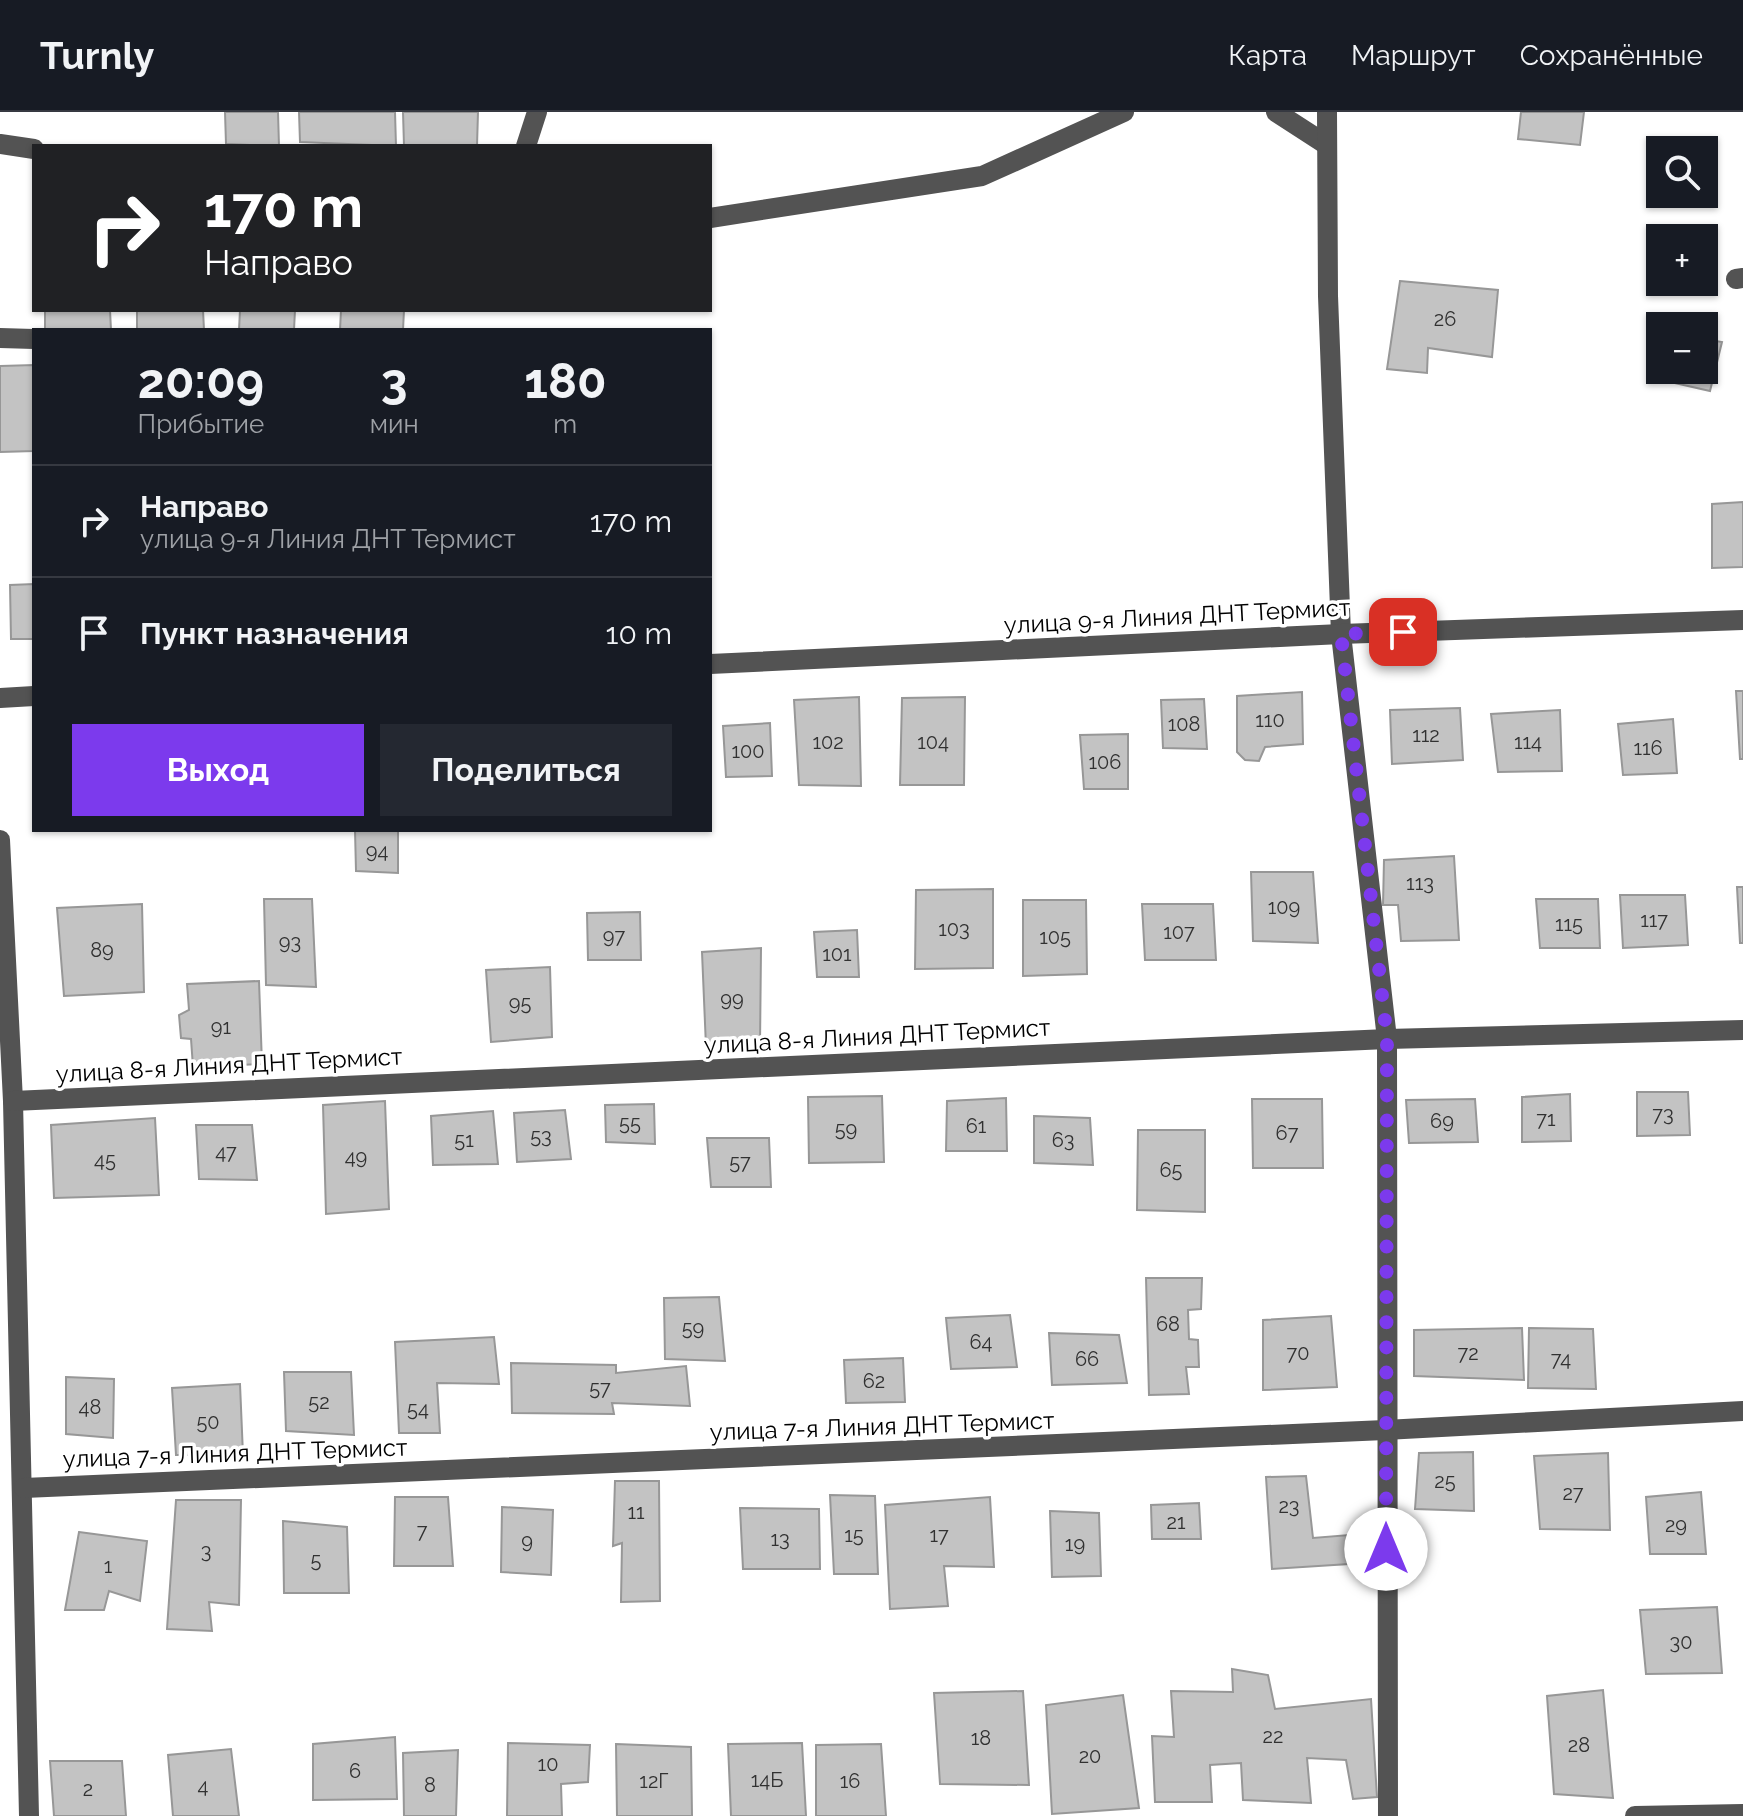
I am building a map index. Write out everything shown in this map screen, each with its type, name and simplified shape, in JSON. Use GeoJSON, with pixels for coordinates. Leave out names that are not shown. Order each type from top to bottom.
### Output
{"type":"FeatureCollection","features":[{"type":"Feature","properties":{"kind":"street"},"geometry":{"type":"LineString","coordinates":[[527,144],[537,112]]}},
{"type":"Feature","properties":{"kind":"street"},"geometry":{"type":"LineString","coordinates":[[712,218],[982,176],[1124,112]]}},
{"type":"Feature","properties":{"kind":"street"},"geometry":{"type":"LineString","coordinates":[[1276,112],[1327,145]]}},
{"type":"Feature","properties":{"kind":"street"},"geometry":{"type":"LineString","coordinates":[[1327,112],[1328,296],[1341,634],[1387,1039],[1385,1430],[1388,1816]]}},
{"type":"Feature","properties":{"kind":"street"},"geometry":{"type":"LineString","coordinates":[[0,144],[32,149]]}},
{"type":"Feature","properties":{"kind":"street"},"geometry":{"type":"LineString","coordinates":[[0,338],[32,339]]}},
{"type":"Feature","properties":{"kind":"street","name":"улица 9-я Линия ДНТ Термист"},"geometry":{"type":"LineString","coordinates":[[712,664],[1341,634],[1743,620]]}},
{"type":"Feature","properties":{"kind":"street"},"geometry":{"type":"LineString","coordinates":[[0,698],[32,696]]}},
{"type":"Feature","properties":{"kind":"street"},"geometry":{"type":"LineString","coordinates":[[0,840],[13,1101],[29,1816]]}},
{"type":"Feature","properties":{"kind":"street","name":"улица 8-я Линия ДНТ Термист"},"geometry":{"type":"LineString","coordinates":[[13,1101],[1387,1039],[1743,1030]]}},
{"type":"Feature","properties":{"kind":"street","name":"улица 7-я Линия ДНТ Термист"},"geometry":{"type":"LineString","coordinates":[[24,1488],[1385,1430],[1743,1411]]}},
{"type":"Feature","properties":{"kind":"street"},"geometry":{"type":"LineString","coordinates":[[1635,1816],[1743,1814]]}},
{"type":"Feature","properties":{"kind":"building"},"geometry":{"type":"Polygon","coordinates":[[[225,112],[278,112],[279,144],[226,144],[225,112]]]}},
{"type":"Feature","properties":{"kind":"building"},"geometry":{"type":"Polygon","coordinates":[[[299,112],[395,112],[396,144],[300,142],[299,112]]]}},
{"type":"Feature","properties":{"kind":"building"},"geometry":{"type":"Polygon","coordinates":[[[403,112],[478,112],[477,144],[404,144],[403,112]]]}},
{"type":"Feature","properties":{"kind":"building"},"geometry":{"type":"Polygon","coordinates":[[[1521,112],[1584,112],[1580,145],[1518,139],[1521,112]]]}},
{"type":"Feature","properties":{"kind":"building"},"geometry":{"type":"Polygon","coordinates":[[[1400,281],[1498,290],[1492,357],[1428,348],[1427,373],[1387,369],[1400,281]]]}},
{"type":"Feature","properties":{"kind":"building"},"geometry":{"type":"Polygon","coordinates":[[[45,312],[110,312],[111,328],[45,328],[45,312]]]}},
{"type":"Feature","properties":{"kind":"building"},"geometry":{"type":"Polygon","coordinates":[[[137,312],[203,312],[204,328],[137,328],[137,312]]]}},
{"type":"Feature","properties":{"kind":"building"},"geometry":{"type":"Polygon","coordinates":[[[240,312],[295,312],[294,328],[239,328],[240,312]]]}},
{"type":"Feature","properties":{"kind":"building"},"geometry":{"type":"Polygon","coordinates":[[[341,312],[404,312],[403,328],[340,328],[341,312]]]}},
{"type":"Feature","properties":{"kind":"building"},"geometry":{"type":"Polygon","coordinates":[[[32,365],[32,451],[0,452],[0,366],[32,365]]]}},
{"type":"Feature","properties":{"kind":"building"},"geometry":{"type":"Polygon","coordinates":[[[1679,384],[1712,384],[1710,391],[1679,384]]]}},
{"type":"Feature","properties":{"kind":"building"},"geometry":{"type":"Polygon","coordinates":[[[1743,502],[1743,567],[1712,568],[1712,504],[1743,502]]]}},
{"type":"Feature","properties":{"kind":"building"},"geometry":{"type":"Polygon","coordinates":[[[32,584],[32,639],[11,639],[10,585],[32,584]]]}},
{"type":"Feature","properties":{"kind":"building"},"geometry":{"type":"Polygon","coordinates":[[[1736,691],[1743,691],[1743,759],[1740,759],[1736,691]]]}},
{"type":"Feature","properties":{"kind":"building"},"geometry":{"type":"Polygon","coordinates":[[[1302,692],[1303,744],[1265,747],[1259,761],[1245,760],[1237,752],[1237,696],[1302,692]]]}},
{"type":"Feature","properties":{"kind":"building"},"geometry":{"type":"Polygon","coordinates":[[[859,697],[861,786],[799,785],[794,700],[859,697]]]}},
{"type":"Feature","properties":{"kind":"building"},"geometry":{"type":"Polygon","coordinates":[[[965,697],[964,785],[900,785],[902,698],[965,697]]]}},
{"type":"Feature","properties":{"kind":"building"},"geometry":{"type":"Polygon","coordinates":[[[1204,699],[1207,749],[1163,748],[1161,700],[1204,699]]]}},
{"type":"Feature","properties":{"kind":"building"},"geometry":{"type":"Polygon","coordinates":[[[1460,708],[1463,760],[1392,764],[1390,710],[1460,708]]]}},
{"type":"Feature","properties":{"kind":"building"},"geometry":{"type":"Polygon","coordinates":[[[1560,710],[1562,771],[1498,772],[1491,714],[1560,710]]]}},
{"type":"Feature","properties":{"kind":"building"},"geometry":{"type":"Polygon","coordinates":[[[1673,719],[1677,773],[1623,775],[1618,724],[1673,719]]]}},
{"type":"Feature","properties":{"kind":"building"},"geometry":{"type":"Polygon","coordinates":[[[770,723],[772,776],[726,777],[723,726],[770,723]]]}},
{"type":"Feature","properties":{"kind":"building"},"geometry":{"type":"Polygon","coordinates":[[[1128,734],[1128,789],[1084,789],[1080,735],[1128,734]]]}},
{"type":"Feature","properties":{"kind":"building"},"geometry":{"type":"Polygon","coordinates":[[[355,832],[398,832],[398,873],[356,871],[355,832]]]}},
{"type":"Feature","properties":{"kind":"building"},"geometry":{"type":"Polygon","coordinates":[[[1454,856],[1459,940],[1401,941],[1398,905],[1383,905],[1384,860],[1454,856]]]}},
{"type":"Feature","properties":{"kind":"building"},"geometry":{"type":"Polygon","coordinates":[[[1251,872],[1313,872],[1318,943],[1253,941],[1251,872]]]}},
{"type":"Feature","properties":{"kind":"building"},"geometry":{"type":"Polygon","coordinates":[[[1737,887],[1743,887],[1743,943],[1740,943],[1737,887]]]}},
{"type":"Feature","properties":{"kind":"building"},"geometry":{"type":"Polygon","coordinates":[[[993,889],[993,968],[915,969],[916,890],[993,889]]]}},
{"type":"Feature","properties":{"kind":"building"},"geometry":{"type":"Polygon","coordinates":[[[1620,895],[1685,895],[1688,945],[1623,948],[1620,895]]]}},
{"type":"Feature","properties":{"kind":"building"},"geometry":{"type":"Polygon","coordinates":[[[264,899],[312,899],[316,987],[266,985],[264,899]]]}},
{"type":"Feature","properties":{"kind":"building"},"geometry":{"type":"Polygon","coordinates":[[[1536,899],[1598,899],[1600,948],[1540,948],[1536,899]]]}},
{"type":"Feature","properties":{"kind":"building"},"geometry":{"type":"Polygon","coordinates":[[[1023,900],[1086,900],[1087,974],[1023,976],[1023,900]]]}},
{"type":"Feature","properties":{"kind":"building"},"geometry":{"type":"Polygon","coordinates":[[[142,904],[144,992],[64,996],[57,908],[142,904]]]}},
{"type":"Feature","properties":{"kind":"building"},"geometry":{"type":"Polygon","coordinates":[[[1142,904],[1213,904],[1216,960],[1145,960],[1142,904]]]}},
{"type":"Feature","properties":{"kind":"building"},"geometry":{"type":"Polygon","coordinates":[[[640,912],[641,960],[588,960],[587,913],[640,912]]]}},
{"type":"Feature","properties":{"kind":"building"},"geometry":{"type":"Polygon","coordinates":[[[857,930],[859,977],[817,977],[814,932],[857,930]]]}},
{"type":"Feature","properties":{"kind":"building"},"geometry":{"type":"Polygon","coordinates":[[[761,948],[760,1046],[706,1047],[702,952],[761,948]]]}},
{"type":"Feature","properties":{"kind":"building"},"geometry":{"type":"Polygon","coordinates":[[[550,967],[552,1037],[491,1042],[486,970],[550,967]]]}},
{"type":"Feature","properties":{"kind":"building"},"geometry":{"type":"Polygon","coordinates":[[[259,981],[262,1064],[193,1067],[191,1039],[181,1038],[179,1015],[189,1010],[187,984],[259,981]]]}},
{"type":"Feature","properties":{"kind":"building"},"geometry":{"type":"Polygon","coordinates":[[[1637,1092],[1688,1092],[1690,1135],[1637,1136],[1637,1092]]]}},
{"type":"Feature","properties":{"kind":"building"},"geometry":{"type":"Polygon","coordinates":[[[1570,1094],[1571,1141],[1522,1142],[1522,1097],[1570,1094]]]}},
{"type":"Feature","properties":{"kind":"building"},"geometry":{"type":"Polygon","coordinates":[[[882,1096],[884,1162],[809,1163],[808,1097],[882,1096]]]}},
{"type":"Feature","properties":{"kind":"building"},"geometry":{"type":"Polygon","coordinates":[[[1006,1098],[1007,1151],[946,1151],[947,1101],[1006,1098]]]}},
{"type":"Feature","properties":{"kind":"building"},"geometry":{"type":"Polygon","coordinates":[[[1252,1099],[1322,1099],[1323,1168],[1253,1168],[1252,1099]]]}},
{"type":"Feature","properties":{"kind":"building"},"geometry":{"type":"Polygon","coordinates":[[[1475,1099],[1478,1142],[1409,1143],[1406,1100],[1475,1099]]]}},
{"type":"Feature","properties":{"kind":"building"},"geometry":{"type":"Polygon","coordinates":[[[385,1101],[389,1209],[326,1214],[323,1105],[385,1101]]]}},
{"type":"Feature","properties":{"kind":"building"},"geometry":{"type":"Polygon","coordinates":[[[654,1104],[655,1144],[606,1142],[605,1105],[654,1104]]]}},
{"type":"Feature","properties":{"kind":"building"},"geometry":{"type":"Polygon","coordinates":[[[565,1110],[571,1159],[517,1162],[514,1113],[565,1110]]]}},
{"type":"Feature","properties":{"kind":"building"},"geometry":{"type":"Polygon","coordinates":[[[493,1111],[498,1164],[433,1165],[431,1116],[493,1111]]]}},
{"type":"Feature","properties":{"kind":"building"},"geometry":{"type":"Polygon","coordinates":[[[1034,1116],[1090,1118],[1093,1165],[1034,1163],[1034,1116]]]}},
{"type":"Feature","properties":{"kind":"building"},"geometry":{"type":"Polygon","coordinates":[[[155,1118],[159,1195],[54,1198],[51,1125],[155,1118]]]}},
{"type":"Feature","properties":{"kind":"building"},"geometry":{"type":"Polygon","coordinates":[[[196,1125],[252,1125],[257,1180],[199,1179],[196,1125]]]}},
{"type":"Feature","properties":{"kind":"building"},"geometry":{"type":"Polygon","coordinates":[[[1138,1130],[1205,1130],[1205,1212],[1137,1210],[1138,1130]]]}},
{"type":"Feature","properties":{"kind":"building"},"geometry":{"type":"Polygon","coordinates":[[[707,1138],[769,1138],[771,1187],[711,1187],[707,1138]]]}},
{"type":"Feature","properties":{"kind":"building"},"geometry":{"type":"Polygon","coordinates":[[[1146,1278],[1202,1278],[1201,1309],[1188,1310],[1189,1339],[1198,1340],[1199,1367],[1186,1367],[1189,1394],[1149,1395],[1146,1278]]]}},
{"type":"Feature","properties":{"kind":"building"},"geometry":{"type":"Polygon","coordinates":[[[719,1297],[725,1361],[665,1359],[664,1298],[719,1297]]]}},
{"type":"Feature","properties":{"kind":"building"},"geometry":{"type":"Polygon","coordinates":[[[1010,1315],[1017,1367],[951,1369],[946,1318],[1010,1315]]]}},
{"type":"Feature","properties":{"kind":"building"},"geometry":{"type":"Polygon","coordinates":[[[1331,1316],[1337,1387],[1263,1390],[1263,1320],[1331,1316]]]}},
{"type":"Feature","properties":{"kind":"building"},"geometry":{"type":"Polygon","coordinates":[[[1522,1328],[1524,1380],[1414,1376],[1414,1330],[1522,1328]]]}},
{"type":"Feature","properties":{"kind":"building"},"geometry":{"type":"Polygon","coordinates":[[[1529,1328],[1593,1329],[1596,1389],[1528,1388],[1529,1328]]]}},
{"type":"Feature","properties":{"kind":"building"},"geometry":{"type":"Polygon","coordinates":[[[1049,1333],[1119,1335],[1127,1383],[1052,1385],[1049,1333]]]}},
{"type":"Feature","properties":{"kind":"building"},"geometry":{"type":"Polygon","coordinates":[[[494,1337],[499,1384],[437,1383],[440,1433],[399,1433],[395,1342],[494,1337]]]}},
{"type":"Feature","properties":{"kind":"building"},"geometry":{"type":"Polygon","coordinates":[[[903,1358],[905,1402],[846,1403],[844,1360],[903,1358]]]}},
{"type":"Feature","properties":{"kind":"building"},"geometry":{"type":"Polygon","coordinates":[[[511,1363],[616,1365],[616,1373],[686,1366],[690,1406],[612,1403],[614,1414],[512,1413],[511,1363]]]}},
{"type":"Feature","properties":{"kind":"building"},"geometry":{"type":"Polygon","coordinates":[[[284,1372],[351,1372],[354,1435],[286,1431],[284,1372]]]}},
{"type":"Feature","properties":{"kind":"building"},"geometry":{"type":"Polygon","coordinates":[[[66,1377],[114,1379],[113,1438],[66,1434],[66,1377]]]}},
{"type":"Feature","properties":{"kind":"building"},"geometry":{"type":"Polygon","coordinates":[[[240,1384],[243,1455],[176,1455],[172,1388],[240,1384]]]}},
{"type":"Feature","properties":{"kind":"building"},"geometry":{"type":"Polygon","coordinates":[[[1473,1452],[1474,1511],[1415,1509],[1419,1453],[1473,1452]]]}},
{"type":"Feature","properties":{"kind":"building"},"geometry":{"type":"Polygon","coordinates":[[[1608,1453],[1610,1530],[1540,1529],[1534,1456],[1608,1453]]]}},
{"type":"Feature","properties":{"kind":"building"},"geometry":{"type":"Polygon","coordinates":[[[1306,1476],[1313,1538],[1349,1535],[1349,1564],[1272,1569],[1266,1477],[1306,1476]]]}},
{"type":"Feature","properties":{"kind":"building"},"geometry":{"type":"Polygon","coordinates":[[[615,1481],[659,1481],[660,1601],[621,1602],[622,1543],[613,1546],[615,1481]]]}},
{"type":"Feature","properties":{"kind":"building"},"geometry":{"type":"Polygon","coordinates":[[[1701,1492],[1706,1554],[1650,1554],[1646,1497],[1701,1492]]]}},
{"type":"Feature","properties":{"kind":"building"},"geometry":{"type":"Polygon","coordinates":[[[830,1495],[875,1496],[878,1574],[834,1574],[830,1495]]]}},
{"type":"Feature","properties":{"kind":"building"},"geometry":{"type":"Polygon","coordinates":[[[395,1497],[448,1497],[453,1566],[394,1566],[395,1497]]]}},
{"type":"Feature","properties":{"kind":"building"},"geometry":{"type":"Polygon","coordinates":[[[990,1497],[994,1567],[944,1566],[948,1606],[890,1609],[885,1505],[990,1497]]]}},
{"type":"Feature","properties":{"kind":"building"},"geometry":{"type":"Polygon","coordinates":[[[176,1500],[241,1500],[239,1605],[209,1602],[212,1631],[167,1629],[176,1500]]]}},
{"type":"Feature","properties":{"kind":"building"},"geometry":{"type":"Polygon","coordinates":[[[1199,1503],[1201,1539],[1152,1539],[1151,1505],[1199,1503]]]}},
{"type":"Feature","properties":{"kind":"building"},"geometry":{"type":"Polygon","coordinates":[[[502,1507],[553,1510],[551,1575],[501,1572],[502,1507]]]}},
{"type":"Feature","properties":{"kind":"building"},"geometry":{"type":"Polygon","coordinates":[[[740,1508],[819,1509],[820,1569],[743,1569],[740,1508]]]}},
{"type":"Feature","properties":{"kind":"building"},"geometry":{"type":"Polygon","coordinates":[[[1050,1511],[1099,1513],[1101,1576],[1052,1577],[1050,1511]]]}},
{"type":"Feature","properties":{"kind":"building"},"geometry":{"type":"Polygon","coordinates":[[[283,1521],[347,1527],[349,1593],[284,1593],[283,1521]]]}},
{"type":"Feature","properties":{"kind":"building"},"geometry":{"type":"Polygon","coordinates":[[[79,1532],[147,1541],[140,1601],[109,1591],[104,1610],[65,1610],[79,1532]]]}},
{"type":"Feature","properties":{"kind":"building"},"geometry":{"type":"Polygon","coordinates":[[[1717,1607],[1722,1673],[1646,1674],[1640,1610],[1717,1607]]]}},
{"type":"Feature","properties":{"kind":"building"},"geometry":{"type":"Polygon","coordinates":[[[1232,1669],[1268,1675],[1275,1709],[1371,1699],[1377,1797],[1353,1799],[1346,1760],[1307,1758],[1311,1803],[1243,1800],[1241,1763],[1210,1765],[1212,1802],[1155,1802],[1152,1736],[1174,1737],[1171,1691],[1233,1692],[1232,1669]]]}},
{"type":"Feature","properties":{"kind":"building"},"geometry":{"type":"Polygon","coordinates":[[[1603,1690],[1613,1798],[1554,1794],[1547,1696],[1603,1690]]]}},
{"type":"Feature","properties":{"kind":"building"},"geometry":{"type":"Polygon","coordinates":[[[1023,1691],[1029,1785],[940,1784],[934,1693],[1023,1691]]]}},
{"type":"Feature","properties":{"kind":"building"},"geometry":{"type":"Polygon","coordinates":[[[1123,1695],[1139,1808],[1052,1814],[1046,1705],[1123,1695]]]}},
{"type":"Feature","properties":{"kind":"building"},"geometry":{"type":"Polygon","coordinates":[[[395,1737],[397,1799],[313,1800],[313,1744],[395,1737]]]}},
{"type":"Feature","properties":{"kind":"building"},"geometry":{"type":"Polygon","coordinates":[[[508,1743],[590,1745],[588,1782],[561,1784],[562,1816],[507,1816],[508,1743]]]}},
{"type":"Feature","properties":{"kind":"building"},"geometry":{"type":"Polygon","coordinates":[[[802,1743],[806,1816],[731,1816],[728,1744],[802,1743]]]}},
{"type":"Feature","properties":{"kind":"building"},"geometry":{"type":"Polygon","coordinates":[[[616,1744],[691,1747],[692,1816],[617,1816],[616,1744]]]}},
{"type":"Feature","properties":{"kind":"building"},"geometry":{"type":"Polygon","coordinates":[[[881,1744],[886,1816],[816,1816],[816,1745],[881,1744]]]}},
{"type":"Feature","properties":{"kind":"building"},"geometry":{"type":"Polygon","coordinates":[[[231,1749],[239,1816],[173,1816],[168,1755],[231,1749]]]}},
{"type":"Feature","properties":{"kind":"building"},"geometry":{"type":"Polygon","coordinates":[[[458,1750],[456,1816],[404,1816],[403,1753],[458,1750]]]}},
{"type":"Feature","properties":{"kind":"building"},"geometry":{"type":"Polygon","coordinates":[[[50,1761],[122,1761],[126,1816],[54,1816],[50,1761]]]}},
{"type":"Feature","properties":{"kind":"route"},"geometry":{"type":"LineString","coordinates":[[1386,1549],[1387,1039],[1341,634],[1403,632]]}}]}
